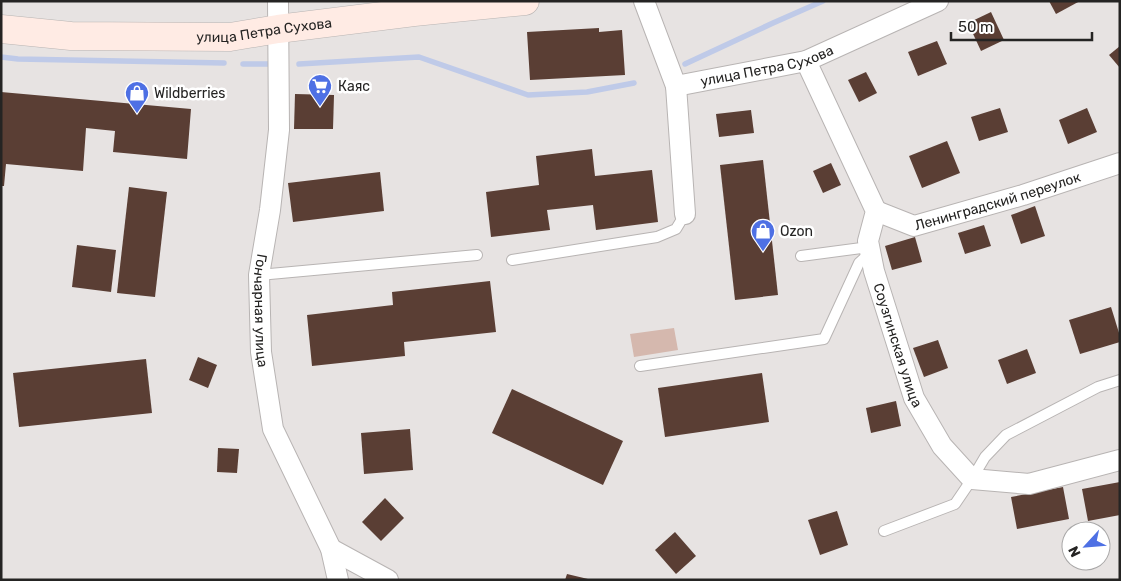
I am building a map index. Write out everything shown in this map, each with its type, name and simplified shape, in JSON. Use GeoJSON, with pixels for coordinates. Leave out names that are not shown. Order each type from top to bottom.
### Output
{"type":"FeatureCollection","features":[{"type":"Feature","properties":{"kind":"street","name":"Гончарная улица"},"geometry":{"type":"LineString","coordinates":[[278,1],[279,130],[270,210],[259,276],[261,352],[274,429],[331,549],[338,580]]}},
{"type":"Feature","properties":{"kind":"street","name":"улица Петра Сухова"},"geometry":{"type":"LineString","coordinates":[[1,28],[71,36],[230,37],[414,12],[525,1]]}},
{"type":"Feature","properties":{"kind":"street"},"geometry":{"type":"LineString","coordinates":[[644,1],[676,86],[685,214]]}},
{"type":"Feature","properties":{"kind":"street","name":"улица Петра Сухова"},"geometry":{"type":"LineString","coordinates":[[676,86],[806,61],[938,1]]}},
{"type":"Feature","properties":{"kind":"street"},"geometry":{"type":"LineString","coordinates":[[806,61],[876,211]]}},
{"type":"Feature","properties":{"kind":"street","name":"Ленинградский переулок"},"geometry":{"type":"LineString","coordinates":[[876,211],[914,226],[1023,195],[1120,163]]}},
{"type":"Feature","properties":{"kind":"street","name":"Соузгинская улица"},"geometry":{"type":"LineString","coordinates":[[876,211],[868,241],[874,271],[914,398],[942,446],[972,479]]}},
{"type":"Feature","properties":{"kind":"street"},"geometry":{"type":"LineString","coordinates":[[972,479],[1029,484],[1120,460]]}},
{"type":"Feature","properties":{"kind":"street"},"geometry":{"type":"LineString","coordinates":[[331,549],[388,580]]}},
{"type":"Feature","properties":{"kind":"lane"},"geometry":{"type":"LineString","coordinates":[[512,260],[657,237],[676,229],[685,214]]}},
{"type":"Feature","properties":{"kind":"lane"},"geometry":{"type":"LineString","coordinates":[[801,256],[870,250]]}},
{"type":"Feature","properties":{"kind":"lane"},"geometry":{"type":"LineString","coordinates":[[640,366],[824,339],[859,263],[870,250]]}},
{"type":"Feature","properties":{"kind":"lane"},"geometry":{"type":"LineString","coordinates":[[259,276],[477,255]]}},
{"type":"Feature","properties":{"kind":"lane"},"geometry":{"type":"LineString","coordinates":[[884,531],[955,504],[985,457],[1006,435],[1098,387],[1120,380]]}},
{"type":"Feature","properties":{"kind":"shaded area"},"geometry":{"type":"Polygon","coordinates":[[[674,328],[678,350],[634,357],[630,334],[674,328]]]}},
{"type":"Feature","properties":{"kind":"building"},"geometry":{"type":"Polygon","coordinates":[[[1049,1],[1080,1],[1056,14],[1049,1]]]}},
{"type":"Feature","properties":{"kind":"building"},"geometry":{"type":"Polygon","coordinates":[[[991,12],[1004,40],[981,51],[968,23],[991,12]]]}},
{"type":"Feature","properties":{"kind":"building"},"geometry":{"type":"Polygon","coordinates":[[[599,28],[599,32],[622,30],[625,75],[530,80],[527,32],[599,28]]]}},
{"type":"Feature","properties":{"kind":"building"},"geometry":{"type":"Polygon","coordinates":[[[937,41],[947,64],[918,76],[908,52],[937,41]]]}},
{"type":"Feature","properties":{"kind":"building"},"geometry":{"type":"Polygon","coordinates":[[[1120,46],[1120,68],[1109,55],[1120,46]]]}},
{"type":"Feature","properties":{"kind":"building"},"geometry":{"type":"Polygon","coordinates":[[[866,72],[877,93],[859,102],[848,80],[866,72]]]}},
{"type":"Feature","properties":{"kind":"building"},"geometry":{"type":"Polygon","coordinates":[[[1,92],[191,109],[187,159],[113,152],[115,131],[86,128],[83,171],[6,164],[4,186],[1,186],[1,92]]]}},
{"type":"Feature","properties":{"kind":"building"},"geometry":{"type":"Polygon","coordinates":[[[295,94],[334,95],[333,129],[294,129],[295,94]]]}},
{"type":"Feature","properties":{"kind":"building"},"geometry":{"type":"Polygon","coordinates":[[[1000,108],[1008,132],[979,141],[971,117],[1000,108]]]}},
{"type":"Feature","properties":{"kind":"building"},"geometry":{"type":"Polygon","coordinates":[[[1087,108],[1097,132],[1068,144],[1059,120],[1087,108]]]}},
{"type":"Feature","properties":{"kind":"building"},"geometry":{"type":"Polygon","coordinates":[[[751,110],[754,133],[719,137],[716,114],[751,110]]]}},
{"type":"Feature","properties":{"kind":"building"},"geometry":{"type":"Polygon","coordinates":[[[947,141],[960,173],[922,188],[909,156],[947,141]]]}},
{"type":"Feature","properties":{"kind":"building"},"geometry":{"type":"Polygon","coordinates":[[[592,149],[595,176],[652,170],[658,222],[596,230],[593,205],[547,210],[550,230],[491,237],[486,192],[539,185],[536,156],[592,149]]]}},
{"type":"Feature","properties":{"kind":"building"},"geometry":{"type":"Polygon","coordinates":[[[763,160],[778,295],[735,300],[720,165],[763,160]]]}},
{"type":"Feature","properties":{"kind":"building"},"geometry":{"type":"Polygon","coordinates":[[[831,163],[841,185],[823,193],[813,171],[831,163]]]}},
{"type":"Feature","properties":{"kind":"building"},"geometry":{"type":"Polygon","coordinates":[[[380,172],[384,211],[293,222],[288,183],[380,172]]]}},
{"type":"Feature","properties":{"kind":"building"},"geometry":{"type":"Polygon","coordinates":[[[129,187],[167,192],[155,297],[117,293],[129,187]]]}},
{"type":"Feature","properties":{"kind":"building"},"geometry":{"type":"Polygon","coordinates":[[[1035,206],[1045,236],[1021,244],[1011,215],[1035,206]]]}},
{"type":"Feature","properties":{"kind":"building"},"geometry":{"type":"Polygon","coordinates":[[[984,225],[991,246],[965,254],[958,233],[984,225]]]}},
{"type":"Feature","properties":{"kind":"building"},"geometry":{"type":"Polygon","coordinates":[[[915,237],[922,262],[892,270],[885,246],[915,237]]]}},
{"type":"Feature","properties":{"kind":"building"},"geometry":{"type":"Polygon","coordinates":[[[77,245],[116,250],[111,292],[72,287],[77,245]]]}},
{"type":"Feature","properties":{"kind":"building"},"geometry":{"type":"Polygon","coordinates":[[[490,281],[496,332],[404,342],[405,356],[312,366],[307,315],[393,305],[392,292],[490,281]]]}},
{"type":"Feature","properties":{"kind":"building"},"geometry":{"type":"Polygon","coordinates":[[[1111,307],[1120,342],[1080,354],[1069,320],[1111,307]]]}},
{"type":"Feature","properties":{"kind":"building"},"geometry":{"type":"Polygon","coordinates":[[[938,340],[948,368],[924,377],[913,348],[938,340]]]}},
{"type":"Feature","properties":{"kind":"building"},"geometry":{"type":"Polygon","coordinates":[[[1027,349],[1036,373],[1007,384],[998,360],[1027,349]]]}},
{"type":"Feature","properties":{"kind":"building"},"geometry":{"type":"Polygon","coordinates":[[[198,357],[217,365],[208,388],[189,380],[198,357]]]}},
{"type":"Feature","properties":{"kind":"building"},"geometry":{"type":"Polygon","coordinates":[[[146,359],[152,413],[19,427],[13,373],[146,359]]]}},
{"type":"Feature","properties":{"kind":"building"},"geometry":{"type":"Polygon","coordinates":[[[762,373],[769,422],[665,437],[658,388],[762,373]]]}},
{"type":"Feature","properties":{"kind":"building"},"geometry":{"type":"Polygon","coordinates":[[[512,389],[623,441],[603,485],[492,433],[512,389]]]}},
{"type":"Feature","properties":{"kind":"building"},"geometry":{"type":"Polygon","coordinates":[[[896,401],[901,426],[871,433],[866,408],[896,401]]]}},
{"type":"Feature","properties":{"kind":"building"},"geometry":{"type":"Polygon","coordinates":[[[410,429],[413,470],[364,474],[361,433],[410,429]]]}},
{"type":"Feature","properties":{"kind":"building"},"geometry":{"type":"Polygon","coordinates":[[[218,448],[239,449],[237,473],[217,472],[218,448]]]}},
{"type":"Feature","properties":{"kind":"building"},"geometry":{"type":"Polygon","coordinates":[[[1120,482],[1120,515],[1088,521],[1082,489],[1120,482]]]}},
{"type":"Feature","properties":{"kind":"building"},"geometry":{"type":"Polygon","coordinates":[[[1063,487],[1069,519],[1017,529],[1011,497],[1063,487]]]}},
{"type":"Feature","properties":{"kind":"building"},"geometry":{"type":"Polygon","coordinates":[[[385,498],[404,518],[381,541],[362,522],[385,498]]]}},
{"type":"Feature","properties":{"kind":"building"},"geometry":{"type":"Polygon","coordinates":[[[837,511],[848,545],[820,555],[808,520],[837,511]]]}},
{"type":"Feature","properties":{"kind":"building"},"geometry":{"type":"Polygon","coordinates":[[[675,532],[696,556],[676,574],[655,550],[675,532]]]}},
{"type":"Feature","properties":{"kind":"building"},"geometry":{"type":"Polygon","coordinates":[[[567,574],[588,579],[588,580],[565,580],[567,574]]]}},
{"type":"Feature","properties":{"kind":"waterway"},"geometry":{"type":"LineString","coordinates":[[685,64],[823,1]]}},
{"type":"Feature","properties":{"kind":"waterway"},"geometry":{"type":"LineString","coordinates":[[1,57],[18,59],[224,63]]}},
{"type":"Feature","properties":{"kind":"waterway"},"geometry":{"type":"LineString","coordinates":[[299,64],[419,57],[528,95],[587,92],[634,83]]}},
{"type":"Feature","properties":{"kind":"waterway"},"geometry":{"type":"LineString","coordinates":[[243,64],[272,64]]}},
{"type":"Feature","properties":{"kind":"place","name":"Каяс"},"geometry":{"type":"Point","coordinates":[320,107]}},
{"type":"Feature","properties":{"kind":"place","name":"Wildberries"},"geometry":{"type":"Point","coordinates":[137,114]}},
{"type":"Feature","properties":{"kind":"place","name":"Ozon"},"geometry":{"type":"Point","coordinates":[763,252]}}]}
